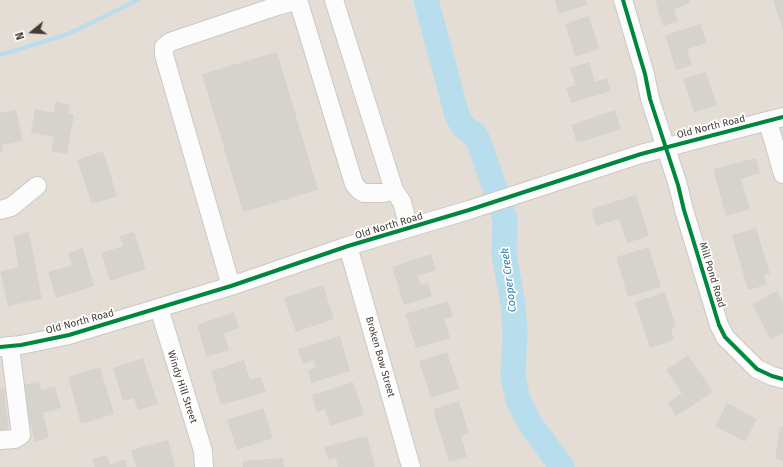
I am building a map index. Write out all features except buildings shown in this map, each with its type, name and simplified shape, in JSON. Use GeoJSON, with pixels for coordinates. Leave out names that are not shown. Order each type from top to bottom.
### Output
{"type":"FeatureCollection","features":[{"type":"Feature","properties":{"kind":"street"},"geometry":{"type":"LineString","coordinates":[[232,286],[164,55],[164,47],[170,42],[298,0],[354,184],[364,193],[384,193],[394,190]]}},
{"type":"Feature","properties":{"kind":"street"},"geometry":{"type":"LineString","coordinates":[[334,0],[394,190],[402,202],[409,228]]}},
{"type":"Feature","properties":{"kind":"street","name":"Mill Pond Road"},"geometry":{"type":"LineString","coordinates":[[623,0],[650,99],[666,147],[719,325],[725,337],[757,369],[783,379]]}},
{"type":"Feature","properties":{"kind":"street"},"geometry":{"type":"LineString","coordinates":[[776,119],[783,174]]}},
{"type":"Feature","properties":{"kind":"street","name":"Old North Road"},"geometry":{"type":"LineString","coordinates":[[5,347],[69,335],[232,286],[348,246],[469,210],[666,147],[776,119]]}},
{"type":"Feature","properties":{"kind":"street"},"geometry":{"type":"LineString","coordinates":[[0,210],[10,207],[37,186]]}},
{"type":"Feature","properties":{"kind":"street","name":"Broken Bow Street"},"geometry":{"type":"LineString","coordinates":[[348,246],[411,467]]}},
{"type":"Feature","properties":{"kind":"street","name":"Windy Hill Street"},"geometry":{"type":"LineString","coordinates":[[159,308],[203,451],[204,467]]}},
{"type":"Feature","properties":{"kind":"street"},"geometry":{"type":"LineString","coordinates":[[0,440],[15,440],[21,435],[5,347]]}},
{"type":"Feature","properties":{"kind":"shaded area"},"geometry":{"type":"Polygon","coordinates":[[[0,0],[783,0],[783,467],[0,467],[0,0]]]}},
{"type":"Feature","properties":{"kind":"waterway"},"geometry":{"type":"LineString","coordinates":[[0,55],[68,34],[138,0]]}},
{"type":"Feature","properties":{"kind":"waterway","name":"Cooper Creek"},"geometry":{"type":"LineString","coordinates":[[426,0],[457,115],[463,126],[476,136],[505,219],[504,254],[513,304],[515,333],[513,375],[518,400],[531,425],[562,467]]}},
{"type":"Feature","properties":{"kind":"cycle path"},"geometry":{"type":"LineString","coordinates":[[623,0],[645,74],[650,99],[678,185],[684,210],[719,325],[725,337],[757,369],[783,379]]}},
{"type":"Feature","properties":{"kind":"cycle path"},"geometry":{"type":"LineString","coordinates":[[0,347],[21,345],[69,335],[231,286],[348,246],[469,210],[641,154],[783,117]]}}]}
